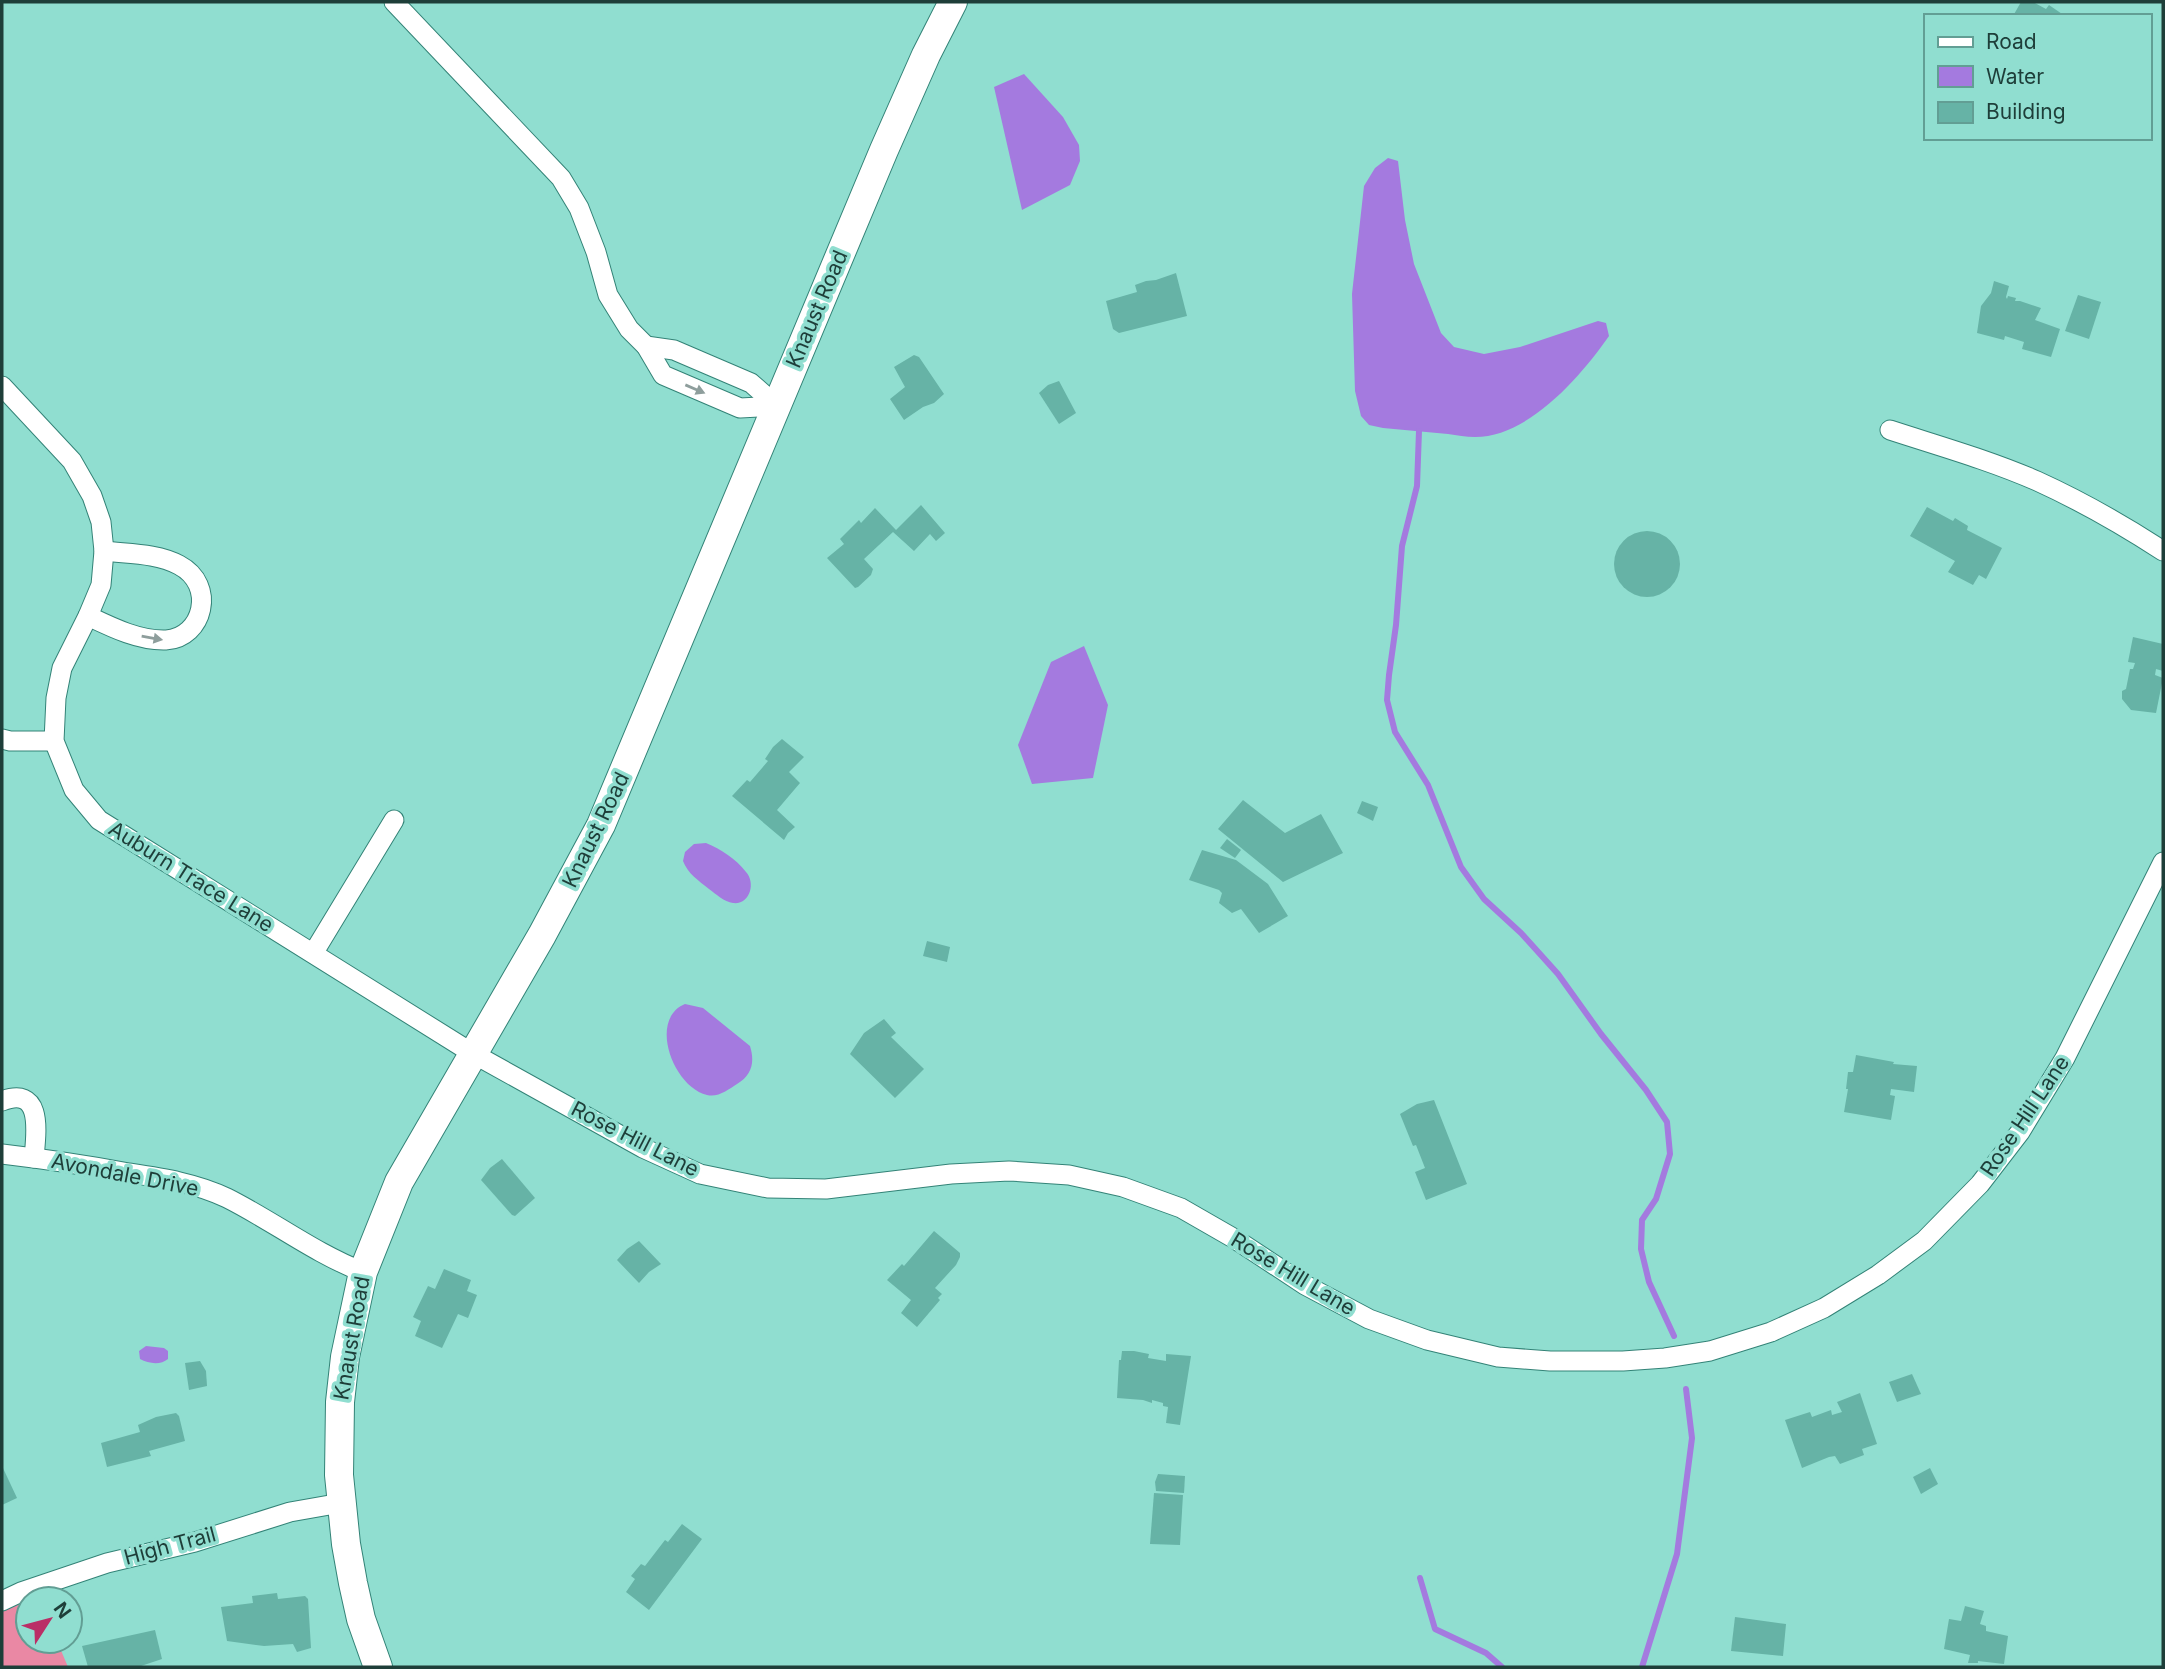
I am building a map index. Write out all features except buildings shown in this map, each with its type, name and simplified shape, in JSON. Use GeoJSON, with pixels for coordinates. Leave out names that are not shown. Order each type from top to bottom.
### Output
{"type":"FeatureCollection","features":[{"type":"Feature","properties":{"kind":"main road","name":"Knaust Road"},"geometry":{"type":"LineString","coordinates":[[378,1667],[361,1619],[353,1583],[341,1503],[338,1441],[347,1346],[363,1272],[399,1182],[542,935],[601,825],[884,150],[953,2]]}},
{"type":"Feature","properties":{"kind":"street"},"geometry":{"type":"LineString","coordinates":[[394,2],[561,178],[579,208],[588,230],[608,295],[629,328],[646,346],[663,375],[740,408],[776,406]]}},
{"type":"Feature","properties":{"kind":"street"},"geometry":{"type":"LineString","coordinates":[[646,346],[674,350],[751,383],[776,406]]}},
{"type":"Feature","properties":{"kind":"street","name":"Auburn Trace Lane"},"geometry":{"type":"LineString","coordinates":[[2,386],[72,461],[92,496],[101,522],[104,551],[102,584],[62,668],[56,698],[54,741],[74,790],[99,820],[472,1053]]}},
{"type":"Feature","properties":{"kind":"street"},"geometry":{"type":"LineString","coordinates":[[1890,430],[1969,455],[2036,481],[2116,521],[2163,551]]}},
{"type":"Feature","properties":{"kind":"street"},"geometry":{"type":"LineString","coordinates":[[88,615],[116,629],[168,640],[185,632],[196,621],[203,606],[202,592],[194,576],[179,565],[155,557],[104,551]]}},
{"type":"Feature","properties":{"kind":"street"},"geometry":{"type":"LineString","coordinates":[[2,738],[10,741],[54,741]]}},
{"type":"Feature","properties":{"kind":"street"},"geometry":{"type":"LineString","coordinates":[[314,952],[394,820]]}},
{"type":"Feature","properties":{"kind":"street","name":"Rose Hill Lane"},"geometry":{"type":"LineString","coordinates":[[472,1053],[643,1148],[700,1174],[768,1188],[826,1189],[951,1174],[1009,1171],[1069,1175],[1123,1187],[1181,1208],[1235,1239],[1305,1285],[1369,1319],[1427,1340],[1498,1357],[1623,1362],[1710,1352],[1771,1332],[1824,1308],[1878,1275],[1924,1241],[1980,1184],[2020,1132],[2065,1058],[2163,862]]}},
{"type":"Feature","properties":{"kind":"street","name":"Avondale Drive"},"geometry":{"type":"LineString","coordinates":[[2,1101],[18,1098],[26,1101],[35,1112],[37,1126],[34,1158]]}},
{"type":"Feature","properties":{"kind":"street","name":"Avondale Drive"},"geometry":{"type":"LineString","coordinates":[[2,1154],[172,1180],[202,1188],[226,1198],[333,1260],[363,1272]]}},
{"type":"Feature","properties":{"kind":"street","name":"High Trail"},"geometry":{"type":"LineString","coordinates":[[2,1601],[107,1563],[194,1542],[290,1512],[341,1503]]}},
{"type":"Feature","properties":{"kind":"shaded area"},"geometry":{"type":"Polygon","coordinates":[[[14,1606],[14,1655],[63,1655],[68,1667],[2,1667],[2,1612],[14,1606]]]}},
{"type":"Feature","properties":{"kind":"water"},"geometry":{"type":"Polygon","coordinates":[[[1024,74],[1063,117],[1079,145],[1080,161],[1070,185],[1022,210],[994,87],[1024,74]]]}},
{"type":"Feature","properties":{"kind":"water"},"geometry":{"type":"Polygon","coordinates":[[[1388,158],[1398,161],[1405,220],[1414,264],[1441,333],[1454,347],[1484,354],[1520,347],[1598,321],[1606,323],[1609,336],[1584,369],[1552,402],[1515,427],[1495,434],[1472,437],[1383,428],[1369,425],[1361,416],[1355,391],[1352,294],[1364,186],[1375,168],[1388,158]]]}},
{"type":"Feature","properties":{"kind":"water"},"geometry":{"type":"Polygon","coordinates":[[[1084,646],[1108,705],[1093,778],[1032,784],[1018,745],[1051,662],[1084,646]]]}},
{"type":"Feature","properties":{"kind":"water"},"geometry":{"type":"Polygon","coordinates":[[[706,843],[723,851],[742,867],[749,877],[750,892],[744,901],[733,903],[723,899],[688,870],[683,861],[685,852],[694,844],[706,843]]]}},
{"type":"Feature","properties":{"kind":"water"},"geometry":{"type":"Polygon","coordinates":[[[685,1004],[703,1008],[750,1046],[752,1063],[749,1072],[742,1080],[719,1094],[707,1095],[684,1080],[669,1052],[668,1023],[674,1012],[685,1004]]]}},
{"type":"Feature","properties":{"kind":"water"},"geometry":{"type":"Polygon","coordinates":[[[146,1346],[164,1348],[168,1351],[168,1359],[155,1363],[140,1359],[139,1351],[146,1346]]]}},
{"type":"Feature","properties":{"kind":"waterway"},"geometry":{"type":"LineString","coordinates":[[1419,431],[1417,486],[1402,546],[1387,700],[1395,732],[1428,785],[1461,867],[1484,899],[1521,933],[1558,974],[1667,1122],[1670,1154],[1656,1199],[1642,1220],[1641,1249],[1649,1282],[1674,1336]]}},
{"type":"Feature","properties":{"kind":"waterway"},"geometry":{"type":"LineString","coordinates":[[1642,1667],[1677,1554],[1692,1438],[1686,1389]]}},
{"type":"Feature","properties":{"kind":"waterway"},"geometry":{"type":"LineString","coordinates":[[1420,1578],[1435,1629],[1486,1653],[1502,1667]]}}]}
